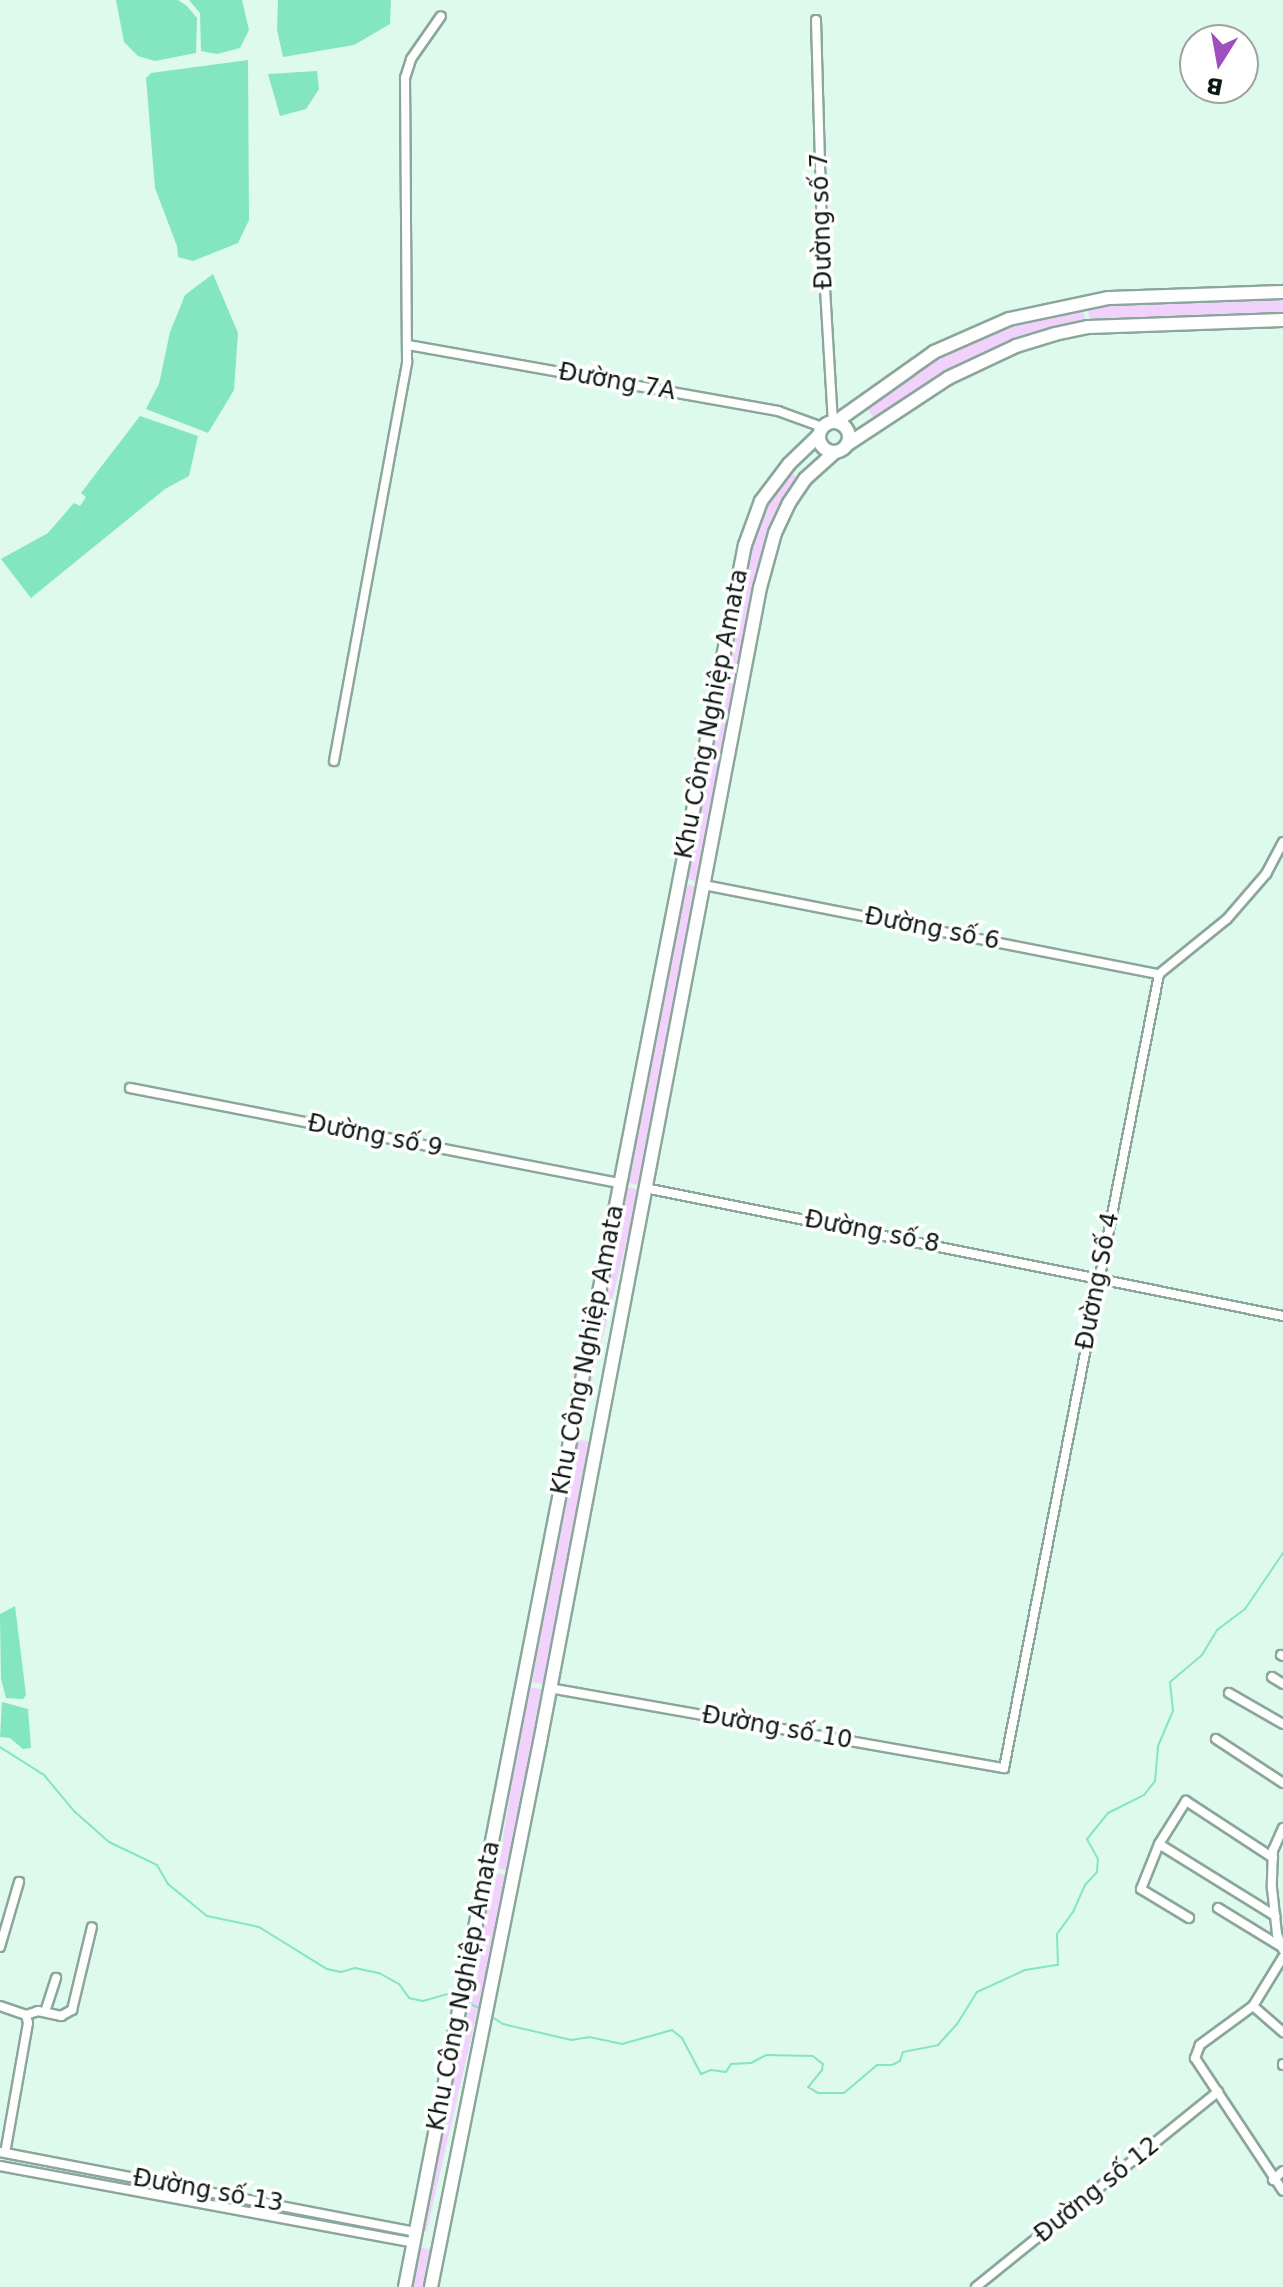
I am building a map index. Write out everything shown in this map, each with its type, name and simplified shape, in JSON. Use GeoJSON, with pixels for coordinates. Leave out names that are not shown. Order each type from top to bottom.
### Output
{"type":"FeatureCollection","features":[{"type":"Feature","properties":{"kind":"street"},"geometry":{"type":"LineString","coordinates":[[334,761],[408,345],[405,78],[411,59],[441,16]]}},
{"type":"Feature","properties":{"kind":"street","name":"Đường số 7"},"geometry":{"type":"LineString","coordinates":[[816,20],[828,426]]}},
{"type":"Feature","properties":{"kind":"street","name":"Khu Công Nghiệp Amata"},"geometry":{"type":"LineString","coordinates":[[405,2287],[736,586],[752,521],[772,485],[828,426],[909,369],[951,344],[1009,319],[1084,301],[1283,292]]}},
{"type":"Feature","properties":{"kind":"street"},"geometry":{"type":"LineString","coordinates":[[1084,301],[1088,327]]}},
{"type":"Feature","properties":{"kind":"street"},"geometry":{"type":"LineString","coordinates":[[848,444],[978,362],[1016,346],[1088,327],[1283,320]]}},
{"type":"Feature","properties":{"kind":"street","name":"Đường 7A"},"geometry":{"type":"LineString","coordinates":[[408,345],[778,411],[828,426]]}},
{"type":"Feature","properties":{"kind":"street"},"geometry":{"type":"LineString","coordinates":[[835,452],[822,446],[828,426],[849,430],[848,444]]}},
{"type":"Feature","properties":{"kind":"street","name":"Khu Công Nghiệp Amata"},"geometry":{"type":"LineString","coordinates":[[431,2287],[514,1874],[768,556],[775,533],[797,491],[835,452],[848,444]]}},
{"type":"Feature","properties":{"kind":"street"},"geometry":{"type":"LineString","coordinates":[[1159,974],[1227,919],[1266,874],[1283,842]]}},
{"type":"Feature","properties":{"kind":"street"},"geometry":{"type":"LineString","coordinates":[[681,880],[704,885]]}},
{"type":"Feature","properties":{"kind":"street","name":"Đường số 6"},"geometry":{"type":"LineString","coordinates":[[704,885],[1159,974]]}},
{"type":"Feature","properties":{"kind":"street","name":"Đường Số 4"},"geometry":{"type":"LineString","coordinates":[[1004,1768],[1159,974]]}},
{"type":"Feature","properties":{"kind":"street","name":"Đường số 9"},"geometry":{"type":"LineString","coordinates":[[130,1088],[620,1183]]}},
{"type":"Feature","properties":{"kind":"street"},"geometry":{"type":"LineString","coordinates":[[620,1183],[645,1188]]}},
{"type":"Feature","properties":{"kind":"street","name":"Đường số 8"},"geometry":{"type":"LineString","coordinates":[[645,1188],[1099,1276],[1283,1316]]}},
{"type":"Feature","properties":{"kind":"street"},"geometry":{"type":"LineString","coordinates":[[571,1436],[597,1440]]}},
{"type":"Feature","properties":{"kind":"street"},"geometry":{"type":"LineString","coordinates":[[1272,1677],[1283,1684]]}},
{"type":"Feature","properties":{"kind":"street"},"geometry":{"type":"LineString","coordinates":[[524,1684],[549,1688]]}},
{"type":"Feature","properties":{"kind":"street","name":"Đường số 10"},"geometry":{"type":"LineString","coordinates":[[549,1688],[1004,1768]]}},
{"type":"Feature","properties":{"kind":"street"},"geometry":{"type":"LineString","coordinates":[[1229,1693],[1283,1724]]}},
{"type":"Feature","properties":{"kind":"street"},"geometry":{"type":"LineString","coordinates":[[1216,1739],[1283,1783]]}},
{"type":"Feature","properties":{"kind":"street"},"geometry":{"type":"LineString","coordinates":[[1189,1918],[1141,1889],[1159,1844],[1186,1801],[1273,1858]]}},
{"type":"Feature","properties":{"kind":"street"},"geometry":{"type":"LineString","coordinates":[[1282,1948],[1275,1916],[1273,1858],[1283,1828]]}},
{"type":"Feature","properties":{"kind":"street"},"geometry":{"type":"LineString","coordinates":[[1159,1844],[1275,1916]]}},
{"type":"Feature","properties":{"kind":"street"},"geometry":{"type":"LineString","coordinates":[[488,1869],[514,1874]]}},
{"type":"Feature","properties":{"kind":"street"},"geometry":{"type":"LineString","coordinates":[[0,1947],[19,1882]]}},
{"type":"Feature","properties":{"kind":"street"},"geometry":{"type":"LineString","coordinates":[[1218,1908],[1282,1948]]}},
{"type":"Feature","properties":{"kind":"street"},"geometry":{"type":"LineString","coordinates":[[0,2006],[26,2015],[45,2012],[61,2016],[72,2010],[92,1927]]}},
{"type":"Feature","properties":{"kind":"street"},"geometry":{"type":"LineString","coordinates":[[1283,1957],[1253,2006],[1196,2051],[1195,2058],[1283,2191]]}},
{"type":"Feature","properties":{"kind":"street"},"geometry":{"type":"LineString","coordinates":[[45,2012],[56,1978]]}},
{"type":"Feature","properties":{"kind":"street"},"geometry":{"type":"LineString","coordinates":[[1253,2006],[1283,2032]]}},
{"type":"Feature","properties":{"kind":"street"},"geometry":{"type":"LineString","coordinates":[[3,2152],[28,2033],[26,2015]]}},
{"type":"Feature","properties":{"kind":"street","name":"Đường số 12"},"geometry":{"type":"LineString","coordinates":[[976,2287],[1218,2092]]}},
{"type":"Feature","properties":{"kind":"street","name":"Đường số 13"},"geometry":{"type":"LineString","coordinates":[[3,2152],[415,2238]]}},
{"type":"Feature","properties":{"kind":"street","name":"Đường số 13"},"geometry":{"type":"LineString","coordinates":[[0,2166],[415,2238]]}},
{"type":"Feature","properties":{"kind":"street"},"geometry":{"type":"LineString","coordinates":[[92,2182],[95,2170]]}},
{"type":"Feature","properties":{"kind":"street"},"geometry":{"type":"LineString","coordinates":[[1273,2180],[1283,2171]]}},
{"type":"Feature","properties":{"kind":"street"},"geometry":{"type":"LineString","coordinates":[[171,2198],[173,2186]]}},
{"type":"Feature","properties":{"kind":"street"},"geometry":{"type":"LineString","coordinates":[[415,2238],[439,2242]]}},
{"type":"Feature","properties":{"kind":"shaded area"},"geometry":{"type":"Polygon","coordinates":[[[116,0],[178,0],[197,18],[196,53],[155,61],[138,56],[124,42],[116,0]]]}},
{"type":"Feature","properties":{"kind":"shaded area"},"geometry":{"type":"Polygon","coordinates":[[[189,0],[242,0],[249,30],[240,48],[217,54],[201,51],[200,13],[189,0]]]}},
{"type":"Feature","properties":{"kind":"shaded area"},"geometry":{"type":"Polygon","coordinates":[[[278,0],[391,0],[390,24],[354,45],[283,57],[277,30],[278,0]]]}},
{"type":"Feature","properties":{"kind":"shaded area"},"geometry":{"type":"Polygon","coordinates":[[[248,60],[249,220],[238,243],[193,261],[178,257],[177,246],[155,188],[146,78],[151,73],[248,60]]]}},
{"type":"Feature","properties":{"kind":"shaded area"},"geometry":{"type":"Polygon","coordinates":[[[317,71],[319,89],[306,109],[280,116],[268,74],[317,71]]]}},
{"type":"Feature","properties":{"kind":"shaded area"},"geometry":{"type":"Polygon","coordinates":[[[213,274],[238,333],[234,390],[208,433],[146,409],[159,384],[170,332],[185,295],[213,274]]]}},
{"type":"Feature","properties":{"kind":"shaded area"},"geometry":{"type":"Polygon","coordinates":[[[1283,296],[1283,316],[1090,322],[1087,305],[1283,296]]]}},
{"type":"Feature","properties":{"kind":"shaded area"},"geometry":{"type":"Polygon","coordinates":[[[1083,305],[1085,323],[1013,342],[977,358],[876,421],[865,405],[937,356],[1011,323],[1083,305]]]}},
{"type":"Feature","properties":{"kind":"shaded area"},"geometry":{"type":"Polygon","coordinates":[[[140,416],[198,436],[189,476],[165,489],[31,598],[1,559],[48,533],[74,503],[80,506],[86,497],[81,493],[140,416]]]}},
{"type":"Feature","properties":{"kind":"shaded area"},"geometry":{"type":"Polygon","coordinates":[[[785,476],[799,478],[785,502],[701,882],[685,879],[749,546],[765,503],[785,476]]]}},
{"type":"Feature","properties":{"kind":"shaded area"},"geometry":{"type":"Polygon","coordinates":[[[684,884],[700,887],[642,1185],[626,1182],[684,884]]]}},
{"type":"Feature","properties":{"kind":"shaded area"},"geometry":{"type":"Polygon","coordinates":[[[624,1186],[640,1190],[578,1435],[563,1431],[624,1186]]]}},
{"type":"Feature","properties":{"kind":"shaded area"},"geometry":{"type":"Polygon","coordinates":[[[575,1439],[592,1442],[549,1685],[532,1682],[575,1439]]]}},
{"type":"Feature","properties":{"kind":"shaded area"},"geometry":{"type":"Polygon","coordinates":[[[15,1606],[26,1695],[23,1699],[6,1698],[1,1679],[0,1614],[15,1606]]]}},
{"type":"Feature","properties":{"kind":"shaded area"},"geometry":{"type":"Polygon","coordinates":[[[527,1687],[545,1690],[516,1872],[498,1869],[527,1687]]]}},
{"type":"Feature","properties":{"kind":"shaded area"},"geometry":{"type":"Polygon","coordinates":[[[2,1702],[28,1709],[31,1748],[23,1749],[10,1738],[0,1737],[2,1702]]]}},
{"type":"Feature","properties":{"kind":"shaded area"},"geometry":{"type":"Polygon","coordinates":[[[492,1872],[509,1876],[426,2231],[410,2228],[492,1872]]]}},
{"type":"Feature","properties":{"kind":"shaded area"},"geometry":{"type":"Polygon","coordinates":[[[417,2247],[434,2250],[427,2287],[410,2287],[417,2247]]]}},
{"type":"Feature","properties":{"kind":"waterway"},"geometry":{"type":"LineString","coordinates":[[489,2015],[503,2024],[571,2040],[589,2037],[622,2044],[672,2030],[682,2038],[701,2074],[711,2070],[726,2072],[731,2064],[751,2063],[766,2055],[813,2056],[823,2064],[822,2070],[808,2087],[818,2093],[844,2093],[877,2065],[892,2065],[900,2061],[903,2052],[938,2045],[957,2024],[977,1992],[1025,1970],[1058,1965],[1057,1934],[1073,1912],[1085,1885],[1097,1872],[1098,1859],[1087,1839],[1108,1813],[1144,1795],[1155,1781],[1158,1746],[1173,1711],[1170,1682],[1202,1655],[1217,1630],[1245,1609],[1283,1553]]}},
{"type":"Feature","properties":{"kind":"waterway"},"geometry":{"type":"LineString","coordinates":[[0,1747],[44,1775],[74,1811],[109,1842],[157,1865],[168,1884],[207,1916],[259,1927],[327,1969],[341,1972],[355,1968],[379,1973],[399,1984],[409,1998],[423,2001],[447,1994],[455,1998]]}},
{"type":"Feature","properties":{"kind":"waterway"},"geometry":{"type":"LineString","coordinates":[[465,2001],[481,2009]]}}]}
